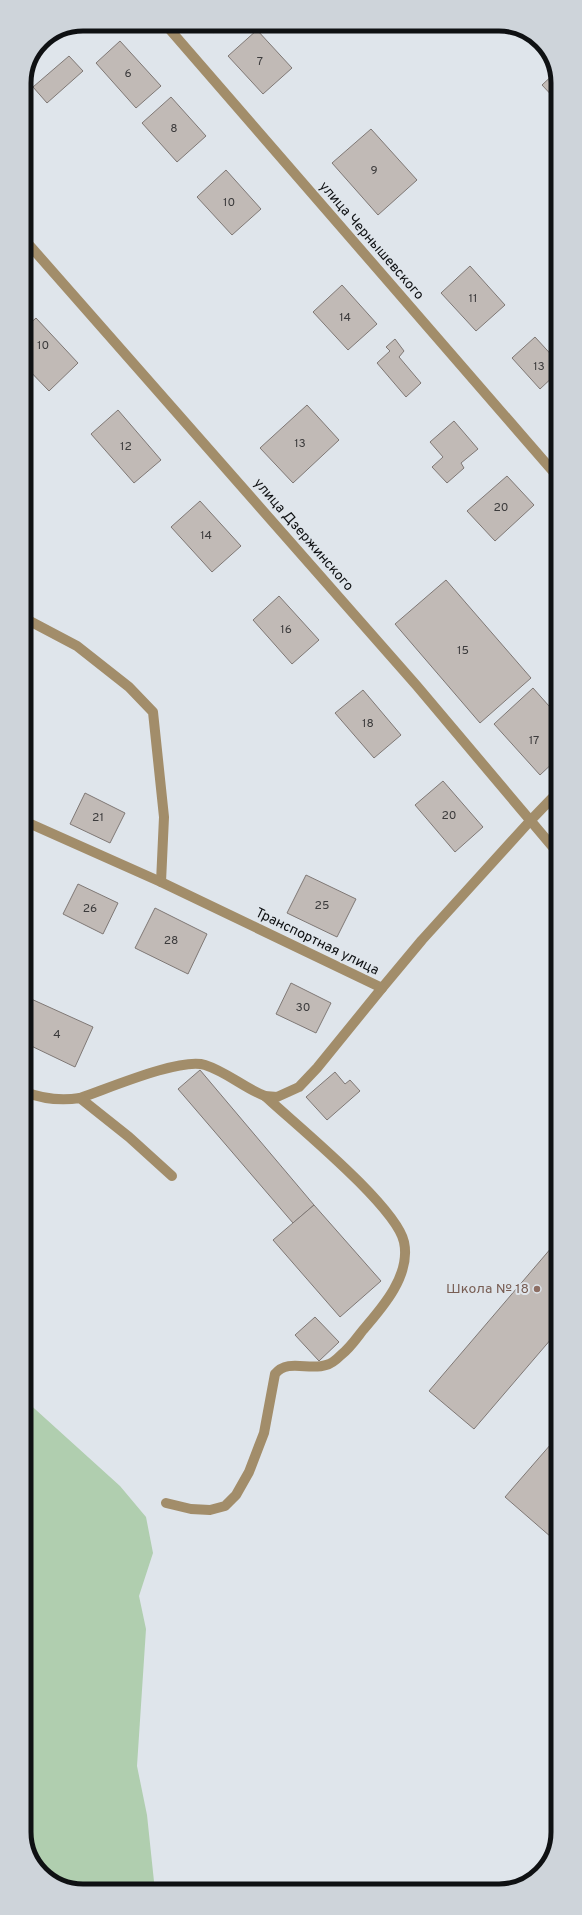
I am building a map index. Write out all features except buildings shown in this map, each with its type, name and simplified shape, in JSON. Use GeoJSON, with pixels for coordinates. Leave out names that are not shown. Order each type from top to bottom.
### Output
{"type":"FeatureCollection","features":[{"type":"Feature","properties":{"kind":"street","name":"улица Чернышевского"},"geometry":{"type":"LineString","coordinates":[[171,31],[551,469]]}},
{"type":"Feature","properties":{"kind":"street","name":"улица Дзержинского"},"geometry":{"type":"LineString","coordinates":[[31,247],[417,686],[551,845]]}},
{"type":"Feature","properties":{"kind":"street"},"geometry":{"type":"LineString","coordinates":[[31,622],[77,646],[129,687],[153,712],[164,817],[161,882]]}},
{"type":"Feature","properties":{"kind":"street","name":"Транспортная улица"},"geometry":{"type":"LineString","coordinates":[[31,824],[161,882],[382,988],[422,940],[530,820],[551,800]]}},
{"type":"Feature","properties":{"kind":"street"},"geometry":{"type":"LineString","coordinates":[[265,1096],[277,1097],[299,1087],[317,1068],[382,988]]}},
{"type":"Feature","properties":{"kind":"street"},"geometry":{"type":"LineString","coordinates":[[31,1095],[39,1098],[51,1099],[80,1098],[172,1066],[192,1063],[203,1064],[218,1070],[265,1096],[377,1201],[394,1222],[404,1243],[405,1254],[402,1269],[395,1286],[377,1314],[342,1355],[325,1366],[289,1366],[281,1368],[275,1374],[264,1433],[257,1454],[245,1480],[228,1504],[217,1509],[203,1511],[166,1502]]}},
{"type":"Feature","properties":{"kind":"street"},"geometry":{"type":"LineString","coordinates":[[80,1098],[129,1137],[172,1176]]}},
{"type":"Feature","properties":{"kind":"green space"},"geometry":{"type":"Polygon","coordinates":[[[31,1405],[120,1486],[146,1517],[153,1553],[139,1596],[146,1629],[137,1766],[147,1815],[154,1884],[80,1884],[63,1880],[54,1875],[42,1864],[35,1852],[32,1842],[31,1405]]]}},
{"type":"Feature","properties":{"kind":"place","name":"Школа № 18"},"geometry":{"type":"Point","coordinates":[537,1289]}}]}
